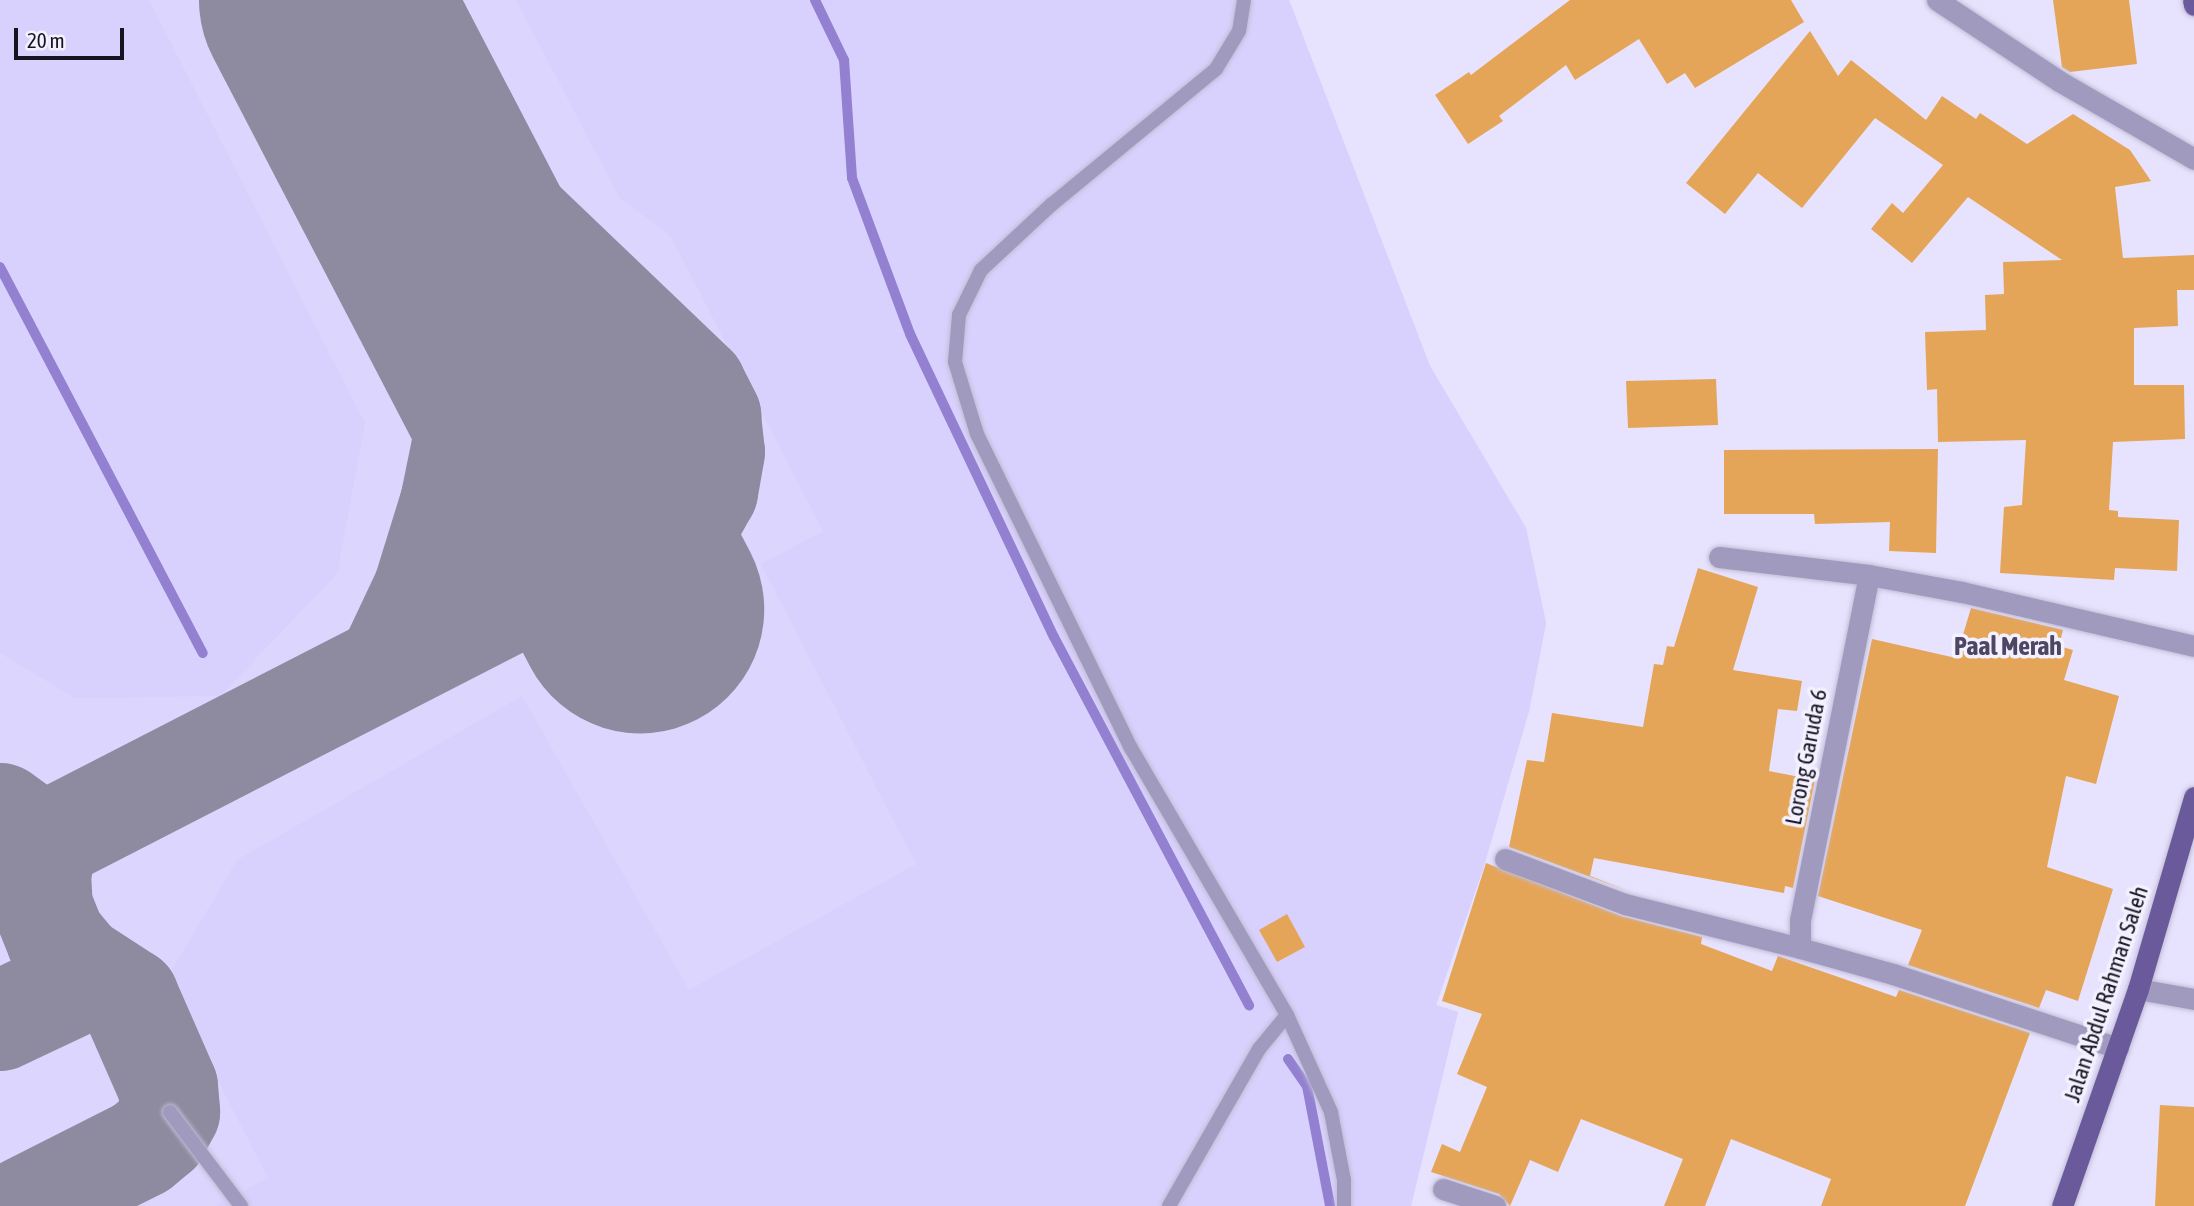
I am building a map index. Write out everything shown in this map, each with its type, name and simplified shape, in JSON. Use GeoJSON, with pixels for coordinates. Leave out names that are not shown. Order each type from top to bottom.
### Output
{"type":"FeatureCollection","features":[{"type":"Feature","properties":{"kind":"main road"},"geometry":{"type":"LineString","coordinates":[[2193,0],[2194,5]]}},
{"type":"Feature","properties":{"kind":"main road","name":"Jalan Abdul Rahman Saleh"},"geometry":{"type":"LineString","coordinates":[[2063,1206],[2138,989],[2194,797]]}},
{"type":"Feature","properties":{"kind":"street"},"geometry":{"type":"LineString","coordinates":[[1937,0],[2059,81],[2194,159]]}},
{"type":"Feature","properties":{"kind":"street"},"geometry":{"type":"LineString","coordinates":[[1719,557],[1869,575],[1962,592],[2194,646]]}},
{"type":"Feature","properties":{"kind":"street","name":"Lorong Garuda 6"},"geometry":{"type":"LineString","coordinates":[[1800,948],[1800,920],[1869,575]]}},
{"type":"Feature","properties":{"kind":"street"},"geometry":{"type":"LineString","coordinates":[[1505,859],[1625,904],[1893,974],[2118,1048]]}},
{"type":"Feature","properties":{"kind":"street"},"geometry":{"type":"LineString","coordinates":[[2138,989],[2194,999]]}},
{"type":"Feature","properties":{"kind":"street"},"geometry":{"type":"LineString","coordinates":[[1443,1189],[1494,1206]]}},
{"type":"Feature","properties":{"kind":"lane"},"geometry":{"type":"LineString","coordinates":[[1244,0],[1239,31],[1216,69],[1052,204],[981,270],[959,316],[955,362],[977,434],[1131,748],[1287,1016],[1331,1112],[1344,1180],[1344,1206]]}},
{"type":"Feature","properties":{"kind":"lane"},"geometry":{"type":"LineString","coordinates":[[1169,1206],[1259,1049],[1287,1016]]}},
{"type":"Feature","properties":{"kind":"lane"},"geometry":{"type":"LineString","coordinates":[[170,1112],[241,1206]]}},
{"type":"Feature","properties":{"kind":"shaded area"},"geometry":{"type":"Polygon","coordinates":[[[0,0],[1289,0],[1430,366],[1526,528],[1546,623],[1529,711],[1484,866],[1436,1005],[1458,1012],[1411,1206],[0,1206],[0,0]]]}},
{"type":"Feature","properties":{"kind":"shaded area"},"geometry":{"type":"Polygon","coordinates":[[[0,0],[149,0],[365,423],[337,574],[220,696],[75,698],[0,653],[0,0]]]}},
{"type":"Feature","properties":{"kind":"shaded area"},"geometry":{"type":"Polygon","coordinates":[[[516,0],[1289,0],[1430,366],[1526,528],[1546,623],[1529,711],[1484,866],[1436,1005],[1458,1012],[1411,1206],[216,1206],[268,1178],[166,980],[237,860],[522,696],[689,990],[916,864],[761,564],[823,531],[671,237],[619,197],[516,0]]]}},
{"type":"Feature","properties":{"kind":"building"},"geometry":{"type":"Polygon","coordinates":[[[1570,0],[1791,0],[1804,22],[1695,88],[1685,73],[1667,84],[1639,39],[1575,80],[1566,65],[1499,116],[1503,121],[1468,144],[1435,95],[1469,72],[1471,75],[1570,0]]]}},
{"type":"Feature","properties":{"kind":"building"},"geometry":{"type":"Polygon","coordinates":[[[2053,0],[2129,0],[2137,64],[2070,72],[2062,67],[2053,0]]]}},
{"type":"Feature","properties":{"kind":"building"},"geometry":{"type":"Polygon","coordinates":[[[1810,31],[1838,76],[1851,60],[1926,120],[1942,96],[1976,119],[1980,113],[2027,144],[2073,114],[2130,150],[2151,181],[2115,187],[2123,258],[2194,255],[2194,290],[2177,290],[2178,326],[2134,328],[2134,385],[2184,385],[2185,439],[2113,442],[2109,510],[2118,511],[2118,517],[2179,520],[2177,571],[2115,568],[2114,580],[2000,573],[2004,507],[2022,505],[2026,440],[1938,442],[1937,389],[1927,390],[1925,332],[1986,330],[1985,295],[2004,294],[2003,262],[2062,260],[1968,197],[1912,263],[1871,229],[1892,203],[1903,213],[1943,165],[1875,118],[1802,208],[1758,173],[1725,214],[1686,183],[1810,31]]]}},
{"type":"Feature","properties":{"kind":"building"},"geometry":{"type":"Polygon","coordinates":[[[1716,379],[1718,425],[1628,428],[1626,381],[1716,379]]]}},
{"type":"Feature","properties":{"kind":"building"},"geometry":{"type":"Polygon","coordinates":[[[1938,449],[1936,553],[1889,551],[1890,522],[1815,524],[1814,514],[1724,514],[1724,450],[1938,449]]]}},
{"type":"Feature","properties":{"kind":"building"},"geometry":{"type":"Polygon","coordinates":[[[1698,568],[1758,587],[1733,670],[1802,681],[1797,711],[1778,709],[1769,771],[1815,780],[1793,888],[1785,886],[1784,893],[1594,858],[1590,876],[1631,892],[1509,847],[1527,760],[1544,762],[1552,713],[1643,727],[1654,664],[1663,665],[1667,646],[1674,647],[1698,568]]]}},
{"type":"Feature","properties":{"kind":"building"},"geometry":{"type":"Polygon","coordinates":[[[1971,608],[2063,630],[2059,646],[2073,650],[2064,680],[2119,696],[2096,784],[2066,776],[2047,867],[2113,889],[2078,1001],[2046,990],[2039,1008],[1908,965],[1922,930],[1818,896],[1872,639],[1956,658],[1971,608]]]}},
{"type":"Feature","properties":{"kind":"building"},"geometry":{"type":"Polygon","coordinates":[[[1486,863],[1621,916],[1702,937],[1701,944],[1772,971],[1778,956],[1896,997],[1899,990],[2030,1033],[1965,1206],[1821,1206],[1831,1179],[1731,1139],[1705,1206],[1664,1206],[1683,1159],[1581,1119],[1558,1172],[1530,1160],[1510,1206],[1499,1194],[1431,1172],[1442,1144],[1460,1152],[1487,1087],[1457,1074],[1482,1014],[1442,1001],[1486,863]]]}},
{"type":"Feature","properties":{"kind":"building"},"geometry":{"type":"Polygon","coordinates":[[[1287,914],[1305,947],[1277,962],[1259,930],[1287,914]]]}},
{"type":"Feature","properties":{"kind":"building"},"geometry":{"type":"Polygon","coordinates":[[[2160,1105],[2194,1107],[2194,1206],[2155,1206],[2160,1105]]]}},
{"type":"Feature","properties":{"kind":"waterway"},"geometry":{"type":"LineString","coordinates":[[815,0],[844,60],[852,178],[910,334],[1054,637],[1249,1006]]}},
{"type":"Feature","properties":{"kind":"waterway"},"geometry":{"type":"LineString","coordinates":[[0,267],[203,653]]}},
{"type":"Feature","properties":{"kind":"waterway"},"geometry":{"type":"LineString","coordinates":[[1288,1059],[1307,1086],[1330,1206]]}},
{"type":"Feature","properties":{"kind":"taxiway"},"geometry":{"type":"LineString","coordinates":[[331,0],[376,80],[696,386],[711,416],[715,452],[708,491],[692,520],[667,542],[617,565],[594,565],[559,558],[529,544],[504,521],[483,484],[480,456],[484,427],[502,384],[507,354],[497,318],[448,241]]}},
{"type":"Feature","properties":{"kind":"taxiway"},"geometry":{"type":"LineString","coordinates":[[388,664],[423,590],[450,503],[469,410]]}},
{"type":"Feature","properties":{"kind":"taxiway"},"geometry":{"type":"LineString","coordinates":[[0,865],[510,603],[617,565]]}},
{"type":"Feature","properties":{"kind":"taxiway"},"geometry":{"type":"LineString","coordinates":[[1,813],[26,831],[49,839],[41,873],[43,907],[56,939],[78,965],[129,998],[168,1087],[170,1112],[159,1133],[141,1148],[26,1206]]}},
{"type":"Feature","properties":{"kind":"taxiway"},"geometry":{"type":"LineString","coordinates":[[0,1021],[93,977]]}},
{"type":"Feature","properties":{"kind":"runway"},"geometry":{"type":"LineString","coordinates":[[323,0],[640,609]]}},
{"type":"Feature","properties":{"kind":"district","name":"Paal Merah"},"geometry":{"type":"Point","coordinates":[2008,647]}}]}
